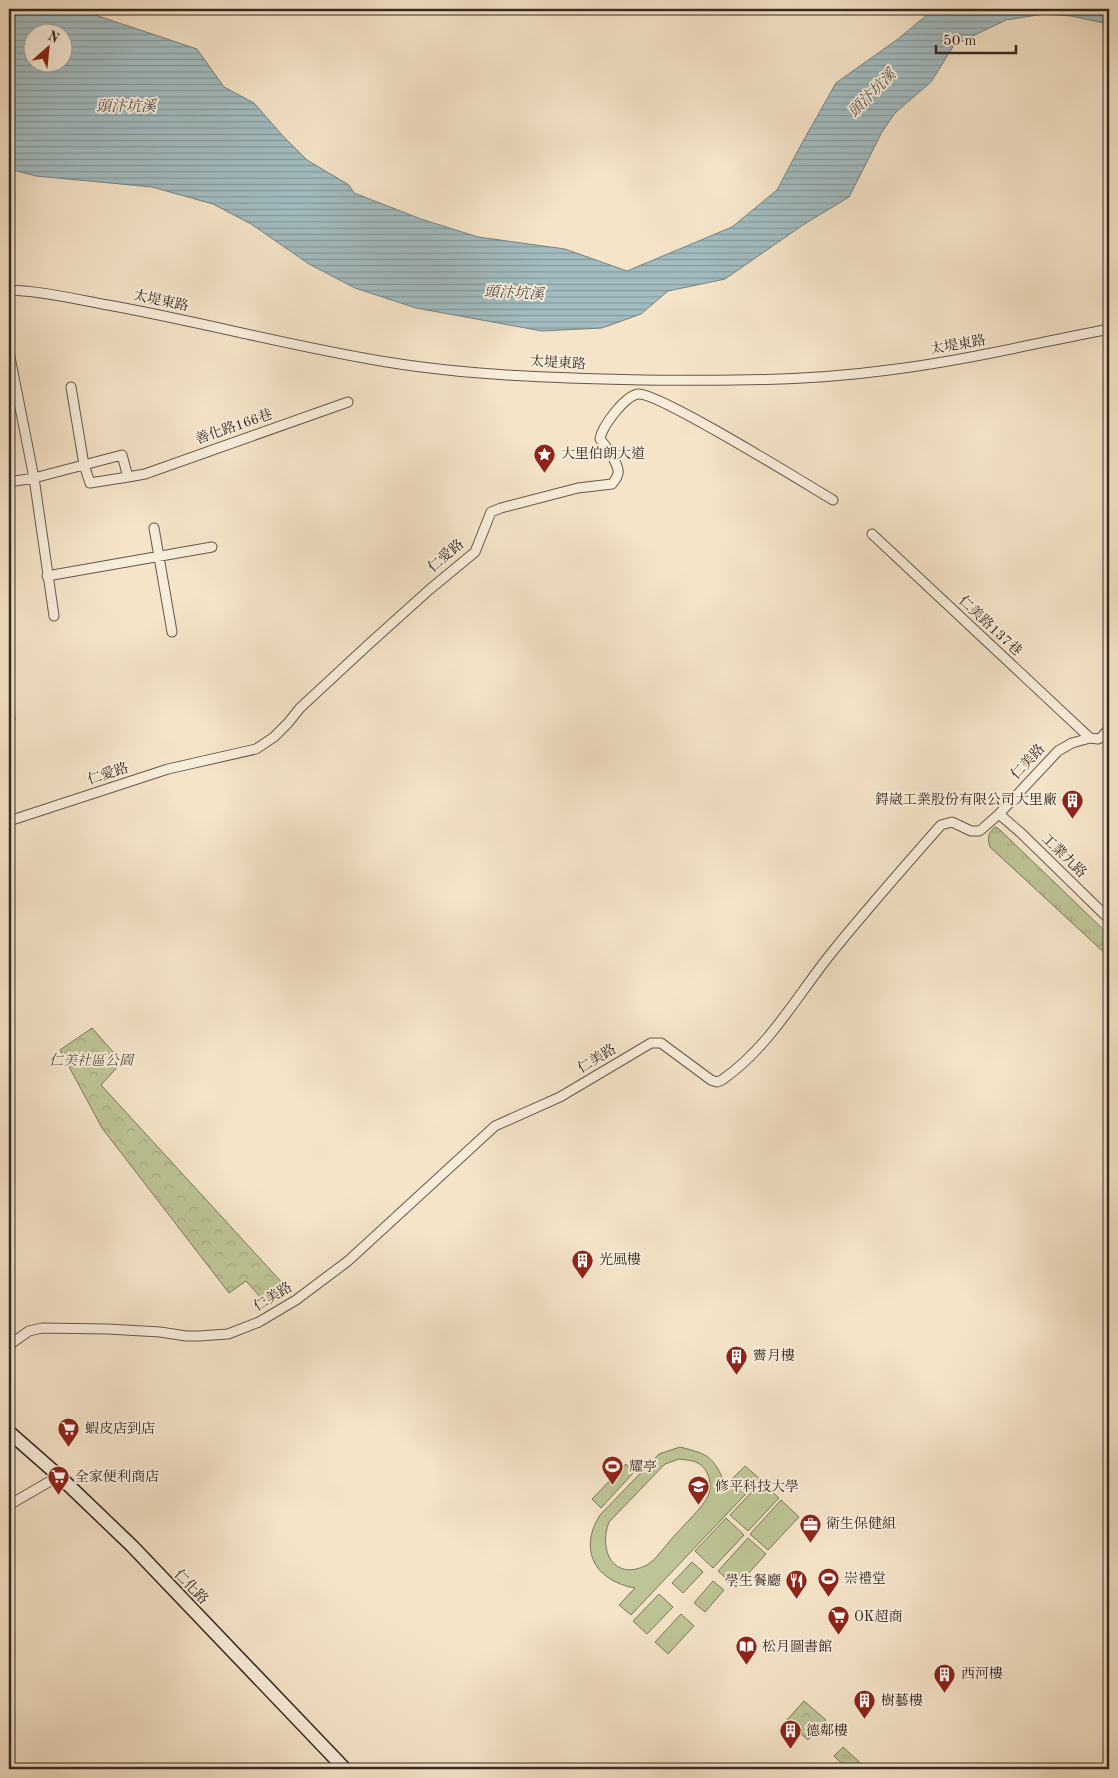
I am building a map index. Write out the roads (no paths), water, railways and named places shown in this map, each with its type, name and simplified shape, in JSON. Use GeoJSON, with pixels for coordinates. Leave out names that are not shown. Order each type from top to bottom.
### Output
{"type":"FeatureCollection","features":[{"type":"Feature","properties":{"kind":"main road","name":"仁化路"},"geometry":{"type":"LineString","coordinates":[[9,1432],[59,1476],[132,1546],[345,1769]]}},
{"type":"Feature","properties":{"kind":"street","name":"太堤東路"},"geometry":{"type":"LineString","coordinates":[[9,290],[29,290],[144,312],[388,363],[482,373],[594,379],[765,380],[889,370],[995,352],[1109,329]]}},
{"type":"Feature","properties":{"kind":"street"},"geometry":{"type":"LineString","coordinates":[[9,352],[34,478],[54,616]]}},
{"type":"Feature","properties":{"kind":"street"},"geometry":{"type":"LineString","coordinates":[[71,387],[84,465]]}},
{"type":"Feature","properties":{"kind":"street","name":"仁愛路"},"geometry":{"type":"LineString","coordinates":[[9,821],[168,769],[256,749],[274,737],[300,708],[369,644],[455,567],[475,552],[491,512],[578,488],[612,484],[617,479],[619,470],[605,444],[600,439],[602,431],[628,398],[638,394],[649,396],[704,424],[833,500]]}},
{"type":"Feature","properties":{"kind":"street","name":"善化路166巷"},"geometry":{"type":"LineString","coordinates":[[84,465],[90,483],[145,474],[348,402]]}},
{"type":"Feature","properties":{"kind":"street"},"geometry":{"type":"LineString","coordinates":[[9,482],[34,478],[122,455],[128,477]]}},
{"type":"Feature","properties":{"kind":"street"},"geometry":{"type":"LineString","coordinates":[[154,528],[172,632]]}},
{"type":"Feature","properties":{"kind":"street","name":"仁美路137巷"},"geometry":{"type":"LineString","coordinates":[[872,534],[1090,738]]}},
{"type":"Feature","properties":{"kind":"street"},"geometry":{"type":"LineString","coordinates":[[47,576],[212,547]]}},
{"type":"Feature","properties":{"kind":"street","name":"仁美路"},"geometry":{"type":"LineString","coordinates":[[9,1345],[29,1331],[42,1328],[160,1332],[186,1336],[228,1334],[259,1322],[296,1300],[348,1261],[495,1126],[560,1097],[651,1043],[660,1043],[711,1080],[717,1082],[722,1080],[751,1054],[780,1023],[849,932],[941,825],[952,822],[968,830],[979,831],[999,814],[1058,751],[1067,745],[1090,738],[1102,737],[1109,728]]}},
{"type":"Feature","properties":{"kind":"street","name":"工業九路"},"geometry":{"type":"LineString","coordinates":[[999,814],[1109,919]]}},
{"type":"Feature","properties":{"kind":"street"},"geometry":{"type":"LineString","coordinates":[[9,1505],[59,1476]]}},
{"type":"Feature","properties":{"kind":"water","name":"頭汴坑溪"},"geometry":{"type":"Polygon","coordinates":[[[9,9],[77,9],[197,49],[224,87],[254,103],[307,160],[349,185],[354,193],[421,219],[478,237],[565,249],[627,271],[732,227],[777,190],[836,83],[898,39],[934,9],[1109,9],[1109,24],[1071,16],[1044,14],[1006,20],[954,45],[931,82],[895,113],[882,132],[849,197],[803,225],[725,279],[668,291],[641,314],[602,328],[542,331],[416,308],[355,288],[309,264],[251,224],[213,204],[152,187],[36,176],[9,169],[9,9]]]}},
{"type":"Feature","properties":{"kind":"place","name":"大里伯朗大道"},"geometry":{"type":"Point","coordinates":[545,473]}},
{"type":"Feature","properties":{"kind":"place","name":"鍀崴工業股份有限公司大里廠"},"geometry":{"type":"Point","coordinates":[1073,819]}},
{"type":"Feature","properties":{"kind":"place","name":"光風樓"},"geometry":{"type":"Point","coordinates":[583,1279]}},
{"type":"Feature","properties":{"kind":"place","name":"霽月樓"},"geometry":{"type":"Point","coordinates":[737,1375]}},
{"type":"Feature","properties":{"kind":"place","name":"蝦皮店到店"},"geometry":{"type":"Point","coordinates":[69,1448]}},
{"type":"Feature","properties":{"kind":"place","name":"耀亭"},"geometry":{"type":"Point","coordinates":[613,1486]}},
{"type":"Feature","properties":{"kind":"place","name":"全家便利商店"},"geometry":{"type":"Point","coordinates":[59,1496]}},
{"type":"Feature","properties":{"kind":"place","name":"修平科技大學"},"geometry":{"type":"Point","coordinates":[699,1506]}},
{"type":"Feature","properties":{"kind":"place","name":"衛生保健組"},"geometry":{"type":"Point","coordinates":[810,1543]}},
{"type":"Feature","properties":{"kind":"place","name":"崇禮堂"},"geometry":{"type":"Point","coordinates":[828,1598]}},
{"type":"Feature","properties":{"kind":"place","name":"學生餐廳"},"geometry":{"type":"Point","coordinates":[797,1600]}},
{"type":"Feature","properties":{"kind":"place","name":"OK超商"},"geometry":{"type":"Point","coordinates":[838,1636]}},
{"type":"Feature","properties":{"kind":"place","name":"松月圖書館"},"geometry":{"type":"Point","coordinates":[746,1666]}},
{"type":"Feature","properties":{"kind":"place","name":"西河樓"},"geometry":{"type":"Point","coordinates":[945,1693]}},
{"type":"Feature","properties":{"kind":"place","name":"樹藝樓"},"geometry":{"type":"Point","coordinates":[865,1720]}},
{"type":"Feature","properties":{"kind":"place","name":"德鄰樓"},"geometry":{"type":"Point","coordinates":[790,1750]}},
{"type":"Feature","properties":{"kind":"park label","name":"仁美社區公園"},"geometry":{"type":"Point","coordinates":[91,1061]}}]}
